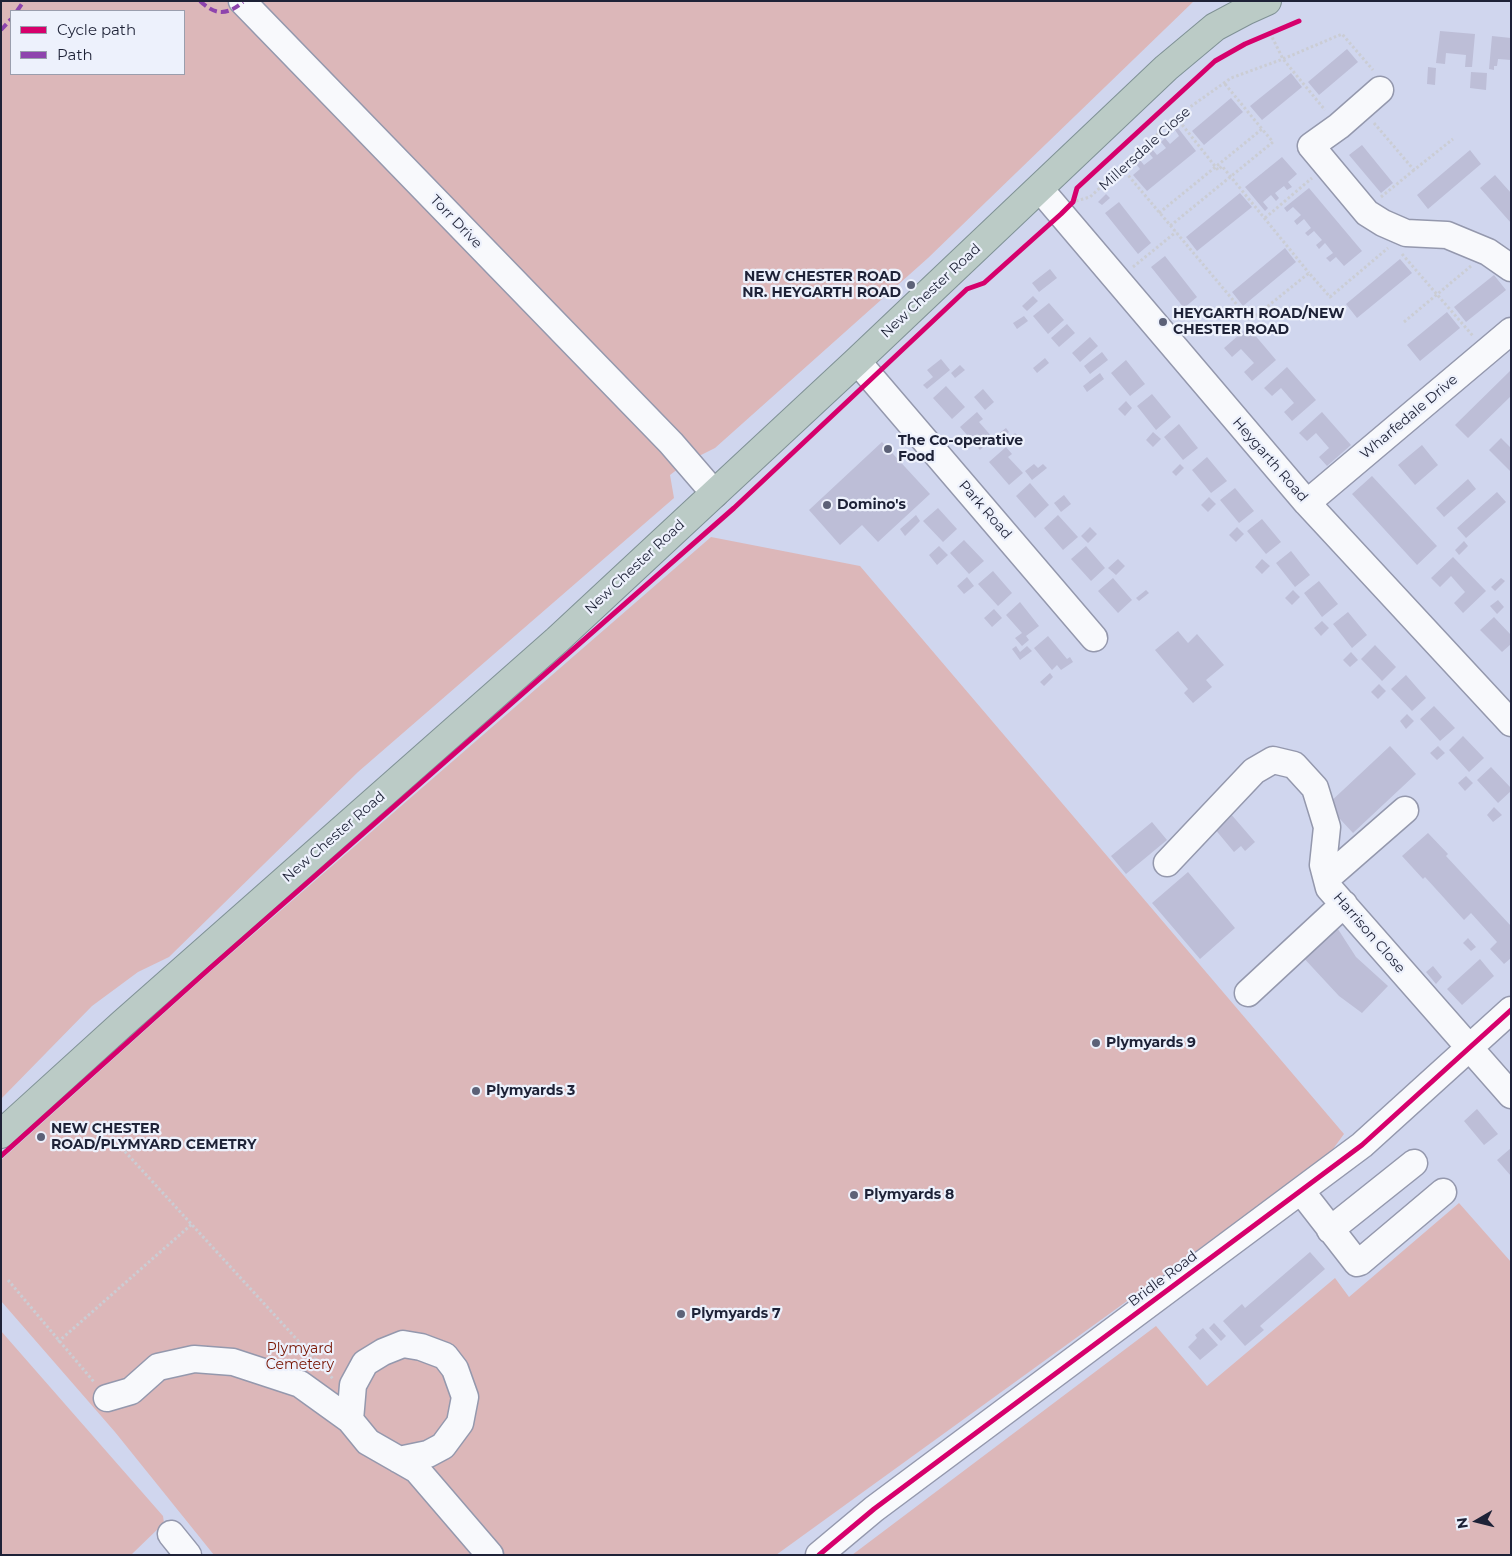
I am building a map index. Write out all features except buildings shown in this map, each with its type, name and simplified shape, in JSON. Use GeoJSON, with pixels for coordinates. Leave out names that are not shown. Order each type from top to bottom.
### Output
{"type":"FeatureCollection","features":[{"type":"Feature","properties":{"kind":"highway","name":"New Chester Road"},"geometry":{"type":"LineString","coordinates":[[1,1134],[122,1024],[557,640],[857,361],[1166,68],[1216,28],[1267,1]]}},
{"type":"Feature","properties":{"kind":"street","name":"Torr Drive"},"geometry":{"type":"LineString","coordinates":[[242,1],[670,443],[715,494]]}},
{"type":"Feature","properties":{"kind":"street"},"geometry":{"type":"LineString","coordinates":[[1380,90],[1339,126],[1320,156],[1365,210],[1400,238],[1447,235],[1488,252],[1511,268]]}},
{"type":"Feature","properties":{"kind":"street","name":"Heygarth Road"},"geometry":{"type":"LineString","coordinates":[[1040,189],[1307,503],[1511,723]]}},
{"type":"Feature","properties":{"kind":"street","name":"Wharfedale Drive"},"geometry":{"type":"LineString","coordinates":[[1307,503],[1511,331]]}},
{"type":"Feature","properties":{"kind":"street","name":"Park Road"},"geometry":{"type":"LineString","coordinates":[[857,361],[1094,638]]}},
{"type":"Feature","properties":{"kind":"street","name":"Harrison Close"},"geometry":{"type":"LineString","coordinates":[[1168,862],[1254,770],[1273,760],[1294,765],[1315,788],[1327,827],[1323,865],[1330,888],[1511,1095]]}},
{"type":"Feature","properties":{"kind":"street"},"geometry":{"type":"LineString","coordinates":[[1327,878],[1405,810]]}},
{"type":"Feature","properties":{"kind":"street"},"geometry":{"type":"LineString","coordinates":[[1248,993],[1344,904]]}},
{"type":"Feature","properties":{"kind":"street","name":"Bridle Road"},"geometry":{"type":"LineString","coordinates":[[819,1555],[874,1509],[1362,1146],[1511,1010]]}},
{"type":"Feature","properties":{"kind":"street"},"geometry":{"type":"LineString","coordinates":[[1330,1230],[1414,1163]]}},
{"type":"Feature","properties":{"kind":"street"},"geometry":{"type":"LineString","coordinates":[[1300,1191],[1357,1263],[1443,1192]]}},
{"type":"Feature","properties":{"kind":"street"},"geometry":{"type":"LineString","coordinates":[[399,1460],[428,1454],[443,1446],[460,1423],[465,1396],[455,1369],[444,1356],[421,1347],[403,1344],[383,1352],[365,1363],[353,1385],[351,1410],[368,1442],[399,1460],[417,1470],[490,1555]]}},
{"type":"Feature","properties":{"kind":"street"},"geometry":{"type":"LineString","coordinates":[[107,1398],[131,1391],[158,1367],[194,1359],[233,1362],[300,1384],[351,1410]]}},
{"type":"Feature","properties":{"kind":"street"},"geometry":{"type":"LineString","coordinates":[[171,1534],[188,1555]]}},
{"type":"Feature","properties":{"kind":"path"},"geometry":{"type":"LineString","coordinates":[[1262,37],[1277,30]]}},
{"type":"Feature","properties":{"kind":"path"},"geometry":{"type":"LineString","coordinates":[[1270,33],[1283,59],[1339,126]]}},
{"type":"Feature","properties":{"kind":"path"},"geometry":{"type":"LineString","coordinates":[[1170,226],[1272,142],[1225,84]]}},
{"type":"Feature","properties":{"kind":"path"},"geometry":{"type":"LineString","coordinates":[[1360,107],[1414,170]]}},
{"type":"Feature","properties":{"kind":"path"},"geometry":{"type":"LineString","coordinates":[[1176,118],[1218,170],[1222,166],[1330,297],[1400,238],[1437,295],[1486,352]]}},
{"type":"Feature","properties":{"kind":"path"},"geometry":{"type":"LineString","coordinates":[[1159,213],[1262,129]]}},
{"type":"Feature","properties":{"kind":"path"},"geometry":{"type":"LineString","coordinates":[[1365,210],[1453,139]]}},
{"type":"Feature","properties":{"kind":"path"},"geometry":{"type":"LineString","coordinates":[[1265,218],[1320,156]]}},
{"type":"Feature","properties":{"kind":"path"},"geometry":{"type":"LineString","coordinates":[[1122,168],[1249,319],[1253,318],[1309,273]]}},
{"type":"Feature","properties":{"kind":"path"},"geometry":{"type":"LineString","coordinates":[[1074,202],[1075,195]]}},
{"type":"Feature","properties":{"kind":"path"},"geometry":{"type":"LineString","coordinates":[[1117,280],[1176,232]]}},
{"type":"Feature","properties":{"kind":"path"},"geometry":{"type":"LineString","coordinates":[[1404,322],[1488,252]]}},
{"type":"Feature","properties":{"kind":"path"},"geometry":{"type":"LineString","coordinates":[[108,1133],[192,1224],[351,1410]]}},
{"type":"Feature","properties":{"kind":"path"},"geometry":{"type":"LineString","coordinates":[[58,1342],[192,1224]]}},
{"type":"Feature","properties":{"kind":"path"},"geometry":{"type":"LineString","coordinates":[[8,1280],[58,1342],[107,1398]]}},
{"type":"Feature","properties":{"kind":"green space"},"geometry":{"type":"Polygon","coordinates":[[[1,1],[1194,1],[928,258],[715,448],[687,462],[670,475],[674,498],[358,772],[169,957],[138,972],[92,1006],[1,1099],[1,1]]]}},
{"type":"Feature","properties":{"kind":"green space","name":"Plymyard Cemetery"},"geometry":{"type":"Polygon","coordinates":[[[711,537],[860,566],[1344,1134],[1333,1149],[1304,1173],[776,1555],[214,1555],[115,1432],[1,1301],[1,1160],[211,971],[711,537]]]}},
{"type":"Feature","properties":{"kind":"green space"},"geometry":{"type":"Polygon","coordinates":[[[1459,1203],[1511,1262],[1511,1555],[852,1555],[1156,1326],[1207,1386],[1335,1278],[1349,1297],[1459,1203]]]}},
{"type":"Feature","properties":{"kind":"green space"},"geometry":{"type":"Polygon","coordinates":[[[1,1331],[163,1516],[164,1523],[131,1555],[1,1555],[1,1331]]]}},
{"type":"Feature","properties":{"kind":"marked path"},"geometry":{"type":"LineString","coordinates":[[18,10],[24,1]]}},
{"type":"Feature","properties":{"kind":"marked path"},"geometry":{"type":"LineString","coordinates":[[200,1],[211,9],[222,12],[232,9],[243,2]]}},
{"type":"Feature","properties":{"kind":"marked path"},"geometry":{"type":"LineString","coordinates":[[1,30],[10,20]]}},
{"type":"Feature","properties":{"kind":"cycle path","name":"Millersdale Close"},"geometry":{"type":"LineString","coordinates":[[1,1156],[209,969],[734,508],[967,289],[984,283],[1061,214],[1073,202],[1077,188],[1215,61],[1245,44],[1299,21]]}},
{"type":"Feature","properties":{"kind":"cycle path"},"geometry":{"type":"LineString","coordinates":[[819,1555],[874,1509],[1362,1145],[1511,1010]]}},
{"type":"Feature","properties":{"kind":"place","name":"NEW CHESTER ROAD NR. HEYGARTH ROAD"},"geometry":{"type":"Point","coordinates":[911,285]}},
{"type":"Feature","properties":{"kind":"place","name":"HEYGARTH ROAD/NEW CHESTER ROAD"},"geometry":{"type":"Point","coordinates":[1163,322]}},
{"type":"Feature","properties":{"kind":"place","name":"The Co-operative Food"},"geometry":{"type":"Point","coordinates":[888,449]}},
{"type":"Feature","properties":{"kind":"place","name":"Domino's"},"geometry":{"type":"Point","coordinates":[827,505]}},
{"type":"Feature","properties":{"kind":"place","name":"Plymyards 9"},"geometry":{"type":"Point","coordinates":[1096,1043]}},
{"type":"Feature","properties":{"kind":"place","name":"Plymyards 3"},"geometry":{"type":"Point","coordinates":[476,1091]}},
{"type":"Feature","properties":{"kind":"place","name":"NEW CHESTER ROAD/PLYMYARD CEMETRY"},"geometry":{"type":"Point","coordinates":[41,1137]}},
{"type":"Feature","properties":{"kind":"place","name":"Plymyards 8"},"geometry":{"type":"Point","coordinates":[854,1195]}},
{"type":"Feature","properties":{"kind":"place","name":"Plymyards 7"},"geometry":{"type":"Point","coordinates":[681,1314]}}]}
